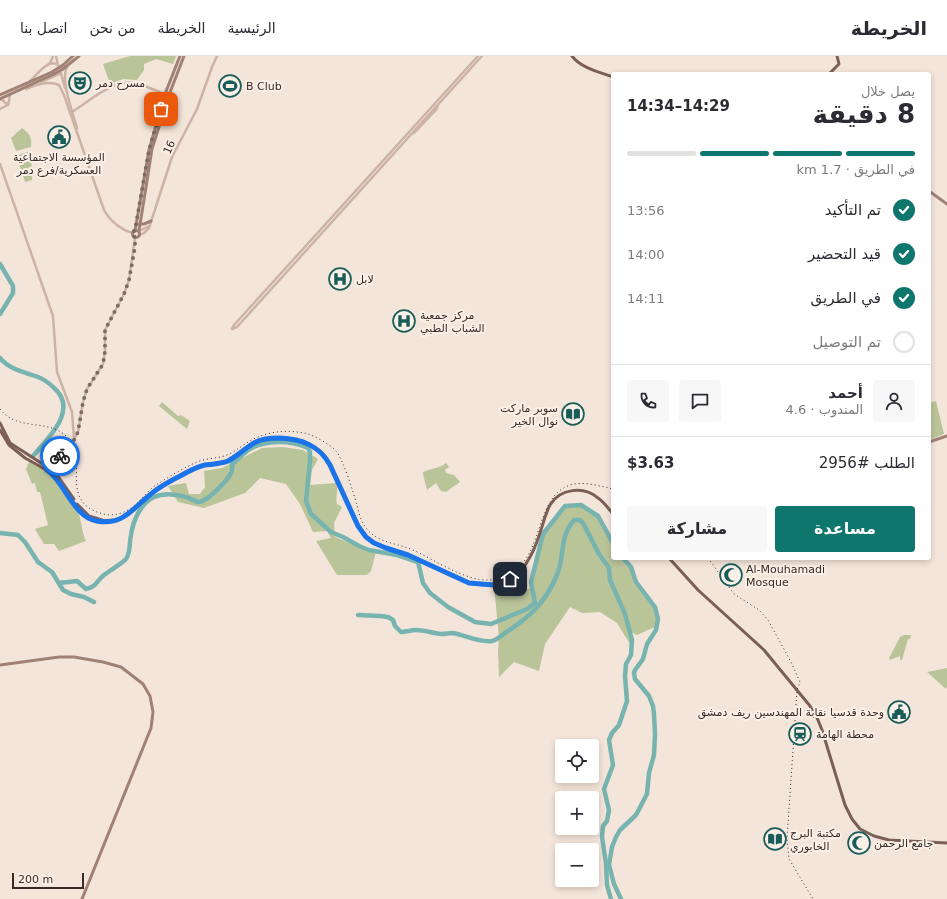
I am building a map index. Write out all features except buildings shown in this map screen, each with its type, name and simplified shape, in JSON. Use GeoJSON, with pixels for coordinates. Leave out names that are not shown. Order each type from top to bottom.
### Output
{"type":"FeatureCollection","features":[{"type":"Feature","properties":{"kind":"main road"},"geometry":{"type":"LineString","coordinates":[[0,98],[19,91],[53,73],[63,67],[73,56]]}},
{"type":"Feature","properties":{"kind":"main road"},"geometry":{"type":"LineString","coordinates":[[63,67],[68,66],[79,56]]}},
{"type":"Feature","properties":{"kind":"main road"},"geometry":{"type":"LineString","coordinates":[[135,238],[149,150],[165,94],[180,56]]}},
{"type":"Feature","properties":{"kind":"main road"},"geometry":{"type":"LineString","coordinates":[[136,232],[139,224],[152,149],[169,95],[184,56]]}},
{"type":"Feature","properties":{"kind":"main road"},"geometry":{"type":"LineString","coordinates":[[572,56],[578,62],[591,69],[611,76]]}},
{"type":"Feature","properties":{"kind":"main road"},"geometry":{"type":"LineString","coordinates":[[831,72],[839,64],[837,56]]}},
{"type":"Feature","properties":{"kind":"main road"},"geometry":{"type":"LineString","coordinates":[[0,98],[25,84],[53,73]]}},
{"type":"Feature","properties":{"kind":"main road"},"geometry":{"type":"LineString","coordinates":[[931,192],[947,204]]}},
{"type":"Feature","properties":{"kind":"main road"},"geometry":{"type":"LineString","coordinates":[[139,224],[144,224],[151,221]]}},
{"type":"Feature","properties":{"kind":"main road"},"geometry":{"type":"LineString","coordinates":[[0,423],[10,443],[48,469],[81,513],[94,520],[108,521],[124,517],[132,512],[154,491],[191,470],[206,465],[224,463],[258,441],[275,438],[298,440],[309,444],[322,452],[330,465],[358,526],[366,537],[374,543],[408,555],[469,583],[489,585],[499,583],[510,579],[522,569],[531,556],[550,505],[558,497],[569,491],[578,490],[598,497],[611,512]]}},
{"type":"Feature","properties":{"kind":"main road"},"geometry":{"type":"LineString","coordinates":[[0,430],[9,446],[25,458],[48,469]]}},
{"type":"Feature","properties":{"kind":"main road"},"geometry":{"type":"LineString","coordinates":[[931,441],[947,436]]}},
{"type":"Feature","properties":{"kind":"main road"},"geometry":{"type":"LineString","coordinates":[[673,560],[698,590],[764,650],[813,710],[829,749],[848,813],[860,829],[874,836],[889,840],[947,843]]}},
{"type":"Feature","properties":{"kind":"main road"},"geometry":{"type":"LineString","coordinates":[[0,665],[74,657],[103,662],[121,667],[144,684],[150,696],[153,712],[151,728],[82,899]]}},
{"type":"Feature","properties":{"kind":"street"},"geometry":{"type":"LineString","coordinates":[[25,84],[49,64],[54,56]]}},
{"type":"Feature","properties":{"kind":"street"},"geometry":{"type":"LineString","coordinates":[[54,56],[61,74],[71,112]]}},
{"type":"Feature","properties":{"kind":"street","name":"16"},"geometry":{"type":"LineString","coordinates":[[136,232],[148,231],[172,156],[197,109],[217,56]]}},
{"type":"Feature","properties":{"kind":"street"},"geometry":{"type":"LineString","coordinates":[[478,56],[270,284],[232,329],[237,327],[482,56]]}},
{"type":"Feature","properties":{"kind":"street"},"geometry":{"type":"LineString","coordinates":[[49,64],[54,63],[58,65]]}},
{"type":"Feature","properties":{"kind":"street"},"geometry":{"type":"LineString","coordinates":[[67,94],[65,72],[68,66]]}},
{"type":"Feature","properties":{"kind":"street"},"geometry":{"type":"LineString","coordinates":[[19,91],[61,74]]}},
{"type":"Feature","properties":{"kind":"street"},"geometry":{"type":"LineString","coordinates":[[34,86],[53,82],[58,85],[63,92],[104,210],[108,216],[125,231],[136,232]]}},
{"type":"Feature","properties":{"kind":"street"},"geometry":{"type":"LineString","coordinates":[[71,112],[110,87],[124,82],[138,84],[165,94]]}},
{"type":"Feature","properties":{"kind":"street"},"geometry":{"type":"LineString","coordinates":[[8,106],[10,95]]}},
{"type":"Feature","properties":{"kind":"street"},"geometry":{"type":"LineString","coordinates":[[0,98],[8,106]]}},
{"type":"Feature","properties":{"kind":"street"},"geometry":{"type":"LineString","coordinates":[[0,109],[8,106]]}},
{"type":"Feature","properties":{"kind":"street"},"geometry":{"type":"LineString","coordinates":[[0,164],[53,316],[57,372],[72,412],[74,438]]}},
{"type":"Feature","properties":{"kind":"street"},"geometry":{"type":"LineString","coordinates":[[48,469],[73,442],[78,432],[83,402],[87,389],[103,364],[105,351],[105,330],[124,294],[129,280],[135,238]]}},
{"type":"Feature","properties":{"kind":"green space"},"geometry":{"type":"Polygon","coordinates":[[[130,56],[176,56],[173,64],[156,59],[144,64],[144,70],[137,80],[123,79],[110,84],[103,64],[130,56]]]}},
{"type":"Feature","properties":{"kind":"green space"},"geometry":{"type":"Polygon","coordinates":[[[22,128],[30,136],[31,147],[16,151],[11,138],[22,128]]]}},
{"type":"Feature","properties":{"kind":"green space"},"geometry":{"type":"Polygon","coordinates":[[[31,151],[32,180],[25,182],[17,158],[18,155],[31,151]]]}},
{"type":"Feature","properties":{"kind":"green space"},"geometry":{"type":"Polygon","coordinates":[[[936,401],[944,434],[931,439],[931,402],[936,401]]]}},
{"type":"Feature","properties":{"kind":"green space"},"geometry":{"type":"Polygon","coordinates":[[[162,402],[178,416],[181,415],[190,421],[187,429],[159,406],[162,402]]]}},
{"type":"Feature","properties":{"kind":"green space"},"geometry":{"type":"Polygon","coordinates":[[[282,447],[303,450],[318,459],[312,470],[310,485],[336,483],[337,504],[342,507],[334,523],[335,537],[368,551],[376,552],[371,571],[367,575],[337,575],[316,541],[331,538],[327,531],[313,532],[300,504],[286,484],[260,478],[245,493],[204,508],[178,502],[168,486],[186,483],[189,494],[200,494],[205,487],[204,471],[222,468],[262,448],[282,447]]]}},
{"type":"Feature","properties":{"kind":"green space"},"geometry":{"type":"Polygon","coordinates":[[[29,462],[52,474],[77,509],[86,541],[59,551],[54,544],[44,544],[35,529],[48,525],[40,492],[37,492],[35,483],[32,484],[26,469],[29,462]]]}},
{"type":"Feature","properties":{"kind":"green space"},"geometry":{"type":"Polygon","coordinates":[[[446,463],[449,467],[445,470],[446,473],[454,475],[460,482],[446,492],[441,491],[436,483],[427,490],[423,472],[446,463]]]}},
{"type":"Feature","properties":{"kind":"green space"},"geometry":{"type":"Polygon","coordinates":[[[581,505],[598,516],[611,539],[611,560],[625,560],[631,567],[636,582],[655,607],[658,616],[657,626],[637,635],[631,632],[633,649],[617,623],[600,612],[582,613],[570,607],[545,644],[539,671],[514,662],[499,677],[499,639],[494,585],[511,583],[519,593],[531,588],[531,582],[543,534],[565,506],[581,505]]]}},
{"type":"Feature","properties":{"kind":"green space"},"geometry":{"type":"Polygon","coordinates":[[[904,635],[911,635],[910,639],[908,639],[902,660],[900,660],[900,656],[890,660],[889,658],[900,637],[904,635]]]}},
{"type":"Feature","properties":{"kind":"green space"},"geometry":{"type":"Polygon","coordinates":[[[947,668],[947,686],[946,689],[927,672],[947,668]]]}},
{"type":"Feature","properties":{"kind":"waterway"},"geometry":{"type":"LineString","coordinates":[[0,264],[13,286],[13,293],[0,314]]}},
{"type":"Feature","properties":{"kind":"waterway"},"geometry":{"type":"LineString","coordinates":[[0,358],[13,368],[44,380],[61,396],[63,405],[59,423],[33,456]]}},
{"type":"Feature","properties":{"kind":"waterway"},"geometry":{"type":"LineString","coordinates":[[59,583],[77,581],[86,589],[93,587],[101,577],[126,559],[129,553],[130,538],[135,519],[141,508],[149,500],[154,497],[170,494],[186,497],[198,502],[202,501],[221,486],[232,472],[232,464],[247,451],[261,444],[277,442],[301,445],[308,448],[310,452],[306,501],[311,514],[331,532],[359,546],[369,550],[397,555],[418,562],[423,583],[430,593],[448,607],[475,622],[491,624],[527,609],[535,603],[531,582],[543,534],[565,506],[581,505],[598,516],[611,539]]}},
{"type":"Feature","properties":{"kind":"waterway"},"geometry":{"type":"LineString","coordinates":[[358,615],[388,617],[393,620],[395,626],[401,632],[422,630],[441,634],[453,633],[482,641],[499,638],[529,615],[542,601],[557,575],[564,540],[569,526],[574,520],[580,520],[583,523],[599,554],[609,568],[610,580],[625,614],[632,640],[631,655],[626,664],[625,676],[627,701],[619,725],[612,733],[609,740],[613,765],[604,789],[609,810],[607,821],[603,826],[602,837],[606,863],[607,885],[611,899]]}},
{"type":"Feature","properties":{"kind":"waterway"},"geometry":{"type":"LineString","coordinates":[[0,533],[18,535],[25,542],[38,562],[52,572],[63,590],[94,602]]}},
{"type":"Feature","properties":{"kind":"waterway"},"geometry":{"type":"LineString","coordinates":[[621,899],[614,884],[609,865],[612,847],[620,830],[636,815],[647,794],[649,773],[654,755],[655,734],[653,706],[649,696],[635,679],[634,673],[643,659],[647,644],[656,630],[658,619],[655,607],[636,582],[631,567],[625,560]]}},
{"type":"Feature","properties":{"kind":"railway"},"geometry":{"type":"LineString","coordinates":[[0,409],[7,416],[15,420],[50,427],[66,436],[72,444],[75,453],[78,492],[82,501],[89,508],[109,515],[121,513],[131,508],[156,485],[186,467],[203,460],[227,455],[252,440],[266,434],[288,431],[307,434],[330,446],[336,451],[348,477],[361,520],[364,526],[371,533],[381,540],[413,550],[460,574],[480,579],[492,580],[499,578],[509,574],[521,565],[529,554],[545,512],[552,499],[561,490],[574,484],[592,484],[611,489]]}},
{"type":"Feature","properties":{"kind":"railway"},"geometry":{"type":"LineString","coordinates":[[709,560],[734,594],[759,610],[768,620],[800,682],[797,690],[787,839],[789,859],[813,899]]}},
{"type":"Feature","properties":{"kind":"way so far"},"geometry":{"type":"LineString","coordinates":[[60,456],[73,442],[78,432],[83,402],[87,389],[103,364],[105,351],[105,330],[124,294],[129,280],[135,247],[135,238],[132,233],[135,230],[149,150],[161,109]]}},
{"type":"Feature","properties":{"kind":"place","name":"مسرح دمر"},"geometry":{"type":"Point","coordinates":[80,83]}},
{"type":"Feature","properties":{"kind":"place","name":"B Club"},"geometry":{"type":"Point","coordinates":[230,86]}},
{"type":"Feature","properties":{"kind":"place","name":"المؤسسة الاجتماعية العسكرية/فرع دمر"},"geometry":{"type":"Point","coordinates":[59,137]}},
{"type":"Feature","properties":{"kind":"place","name":"لابل"},"geometry":{"type":"Point","coordinates":[340,279]}},
{"type":"Feature","properties":{"kind":"place","name":"مركز جمعية الشباب الطبي"},"geometry":{"type":"Point","coordinates":[404,321]}},
{"type":"Feature","properties":{"kind":"place","name":"سوبر ماركت نوال الخير"},"geometry":{"type":"Point","coordinates":[573,414]}},
{"type":"Feature","properties":{"kind":"place","name":"Al-Mouhamadi Mosque"},"geometry":{"type":"Point","coordinates":[731,575]}},
{"type":"Feature","properties":{"kind":"place","name":"وحدة قدسيا نقابة المهندسين ريف دمشق"},"geometry":{"type":"Point","coordinates":[899,712]}},
{"type":"Feature","properties":{"kind":"place","name":"محطة الهامة"},"geometry":{"type":"Point","coordinates":[800,734]}},
{"type":"Feature","properties":{"kind":"place","name":"مكتبة البرج الخابوري"},"geometry":{"type":"Point","coordinates":[775,839]}},
{"type":"Feature","properties":{"kind":"place","name":"جامع الرحمن"},"geometry":{"type":"Point","coordinates":[859,843]}},
{"type":"Feature","properties":{"kind":"route"},"geometry":{"type":"LineString","coordinates":[[60,456],[47,470],[52,473],[81,513],[90,519],[101,522],[116,520],[124,517],[132,512],[154,491],[181,475],[196,468],[206,465],[220,464],[227,461],[258,441],[275,438],[290,438],[298,440],[309,444],[325,456],[358,526],[366,537],[378,546],[408,555],[469,583],[478,585],[494,585],[510,579]]}}]}
